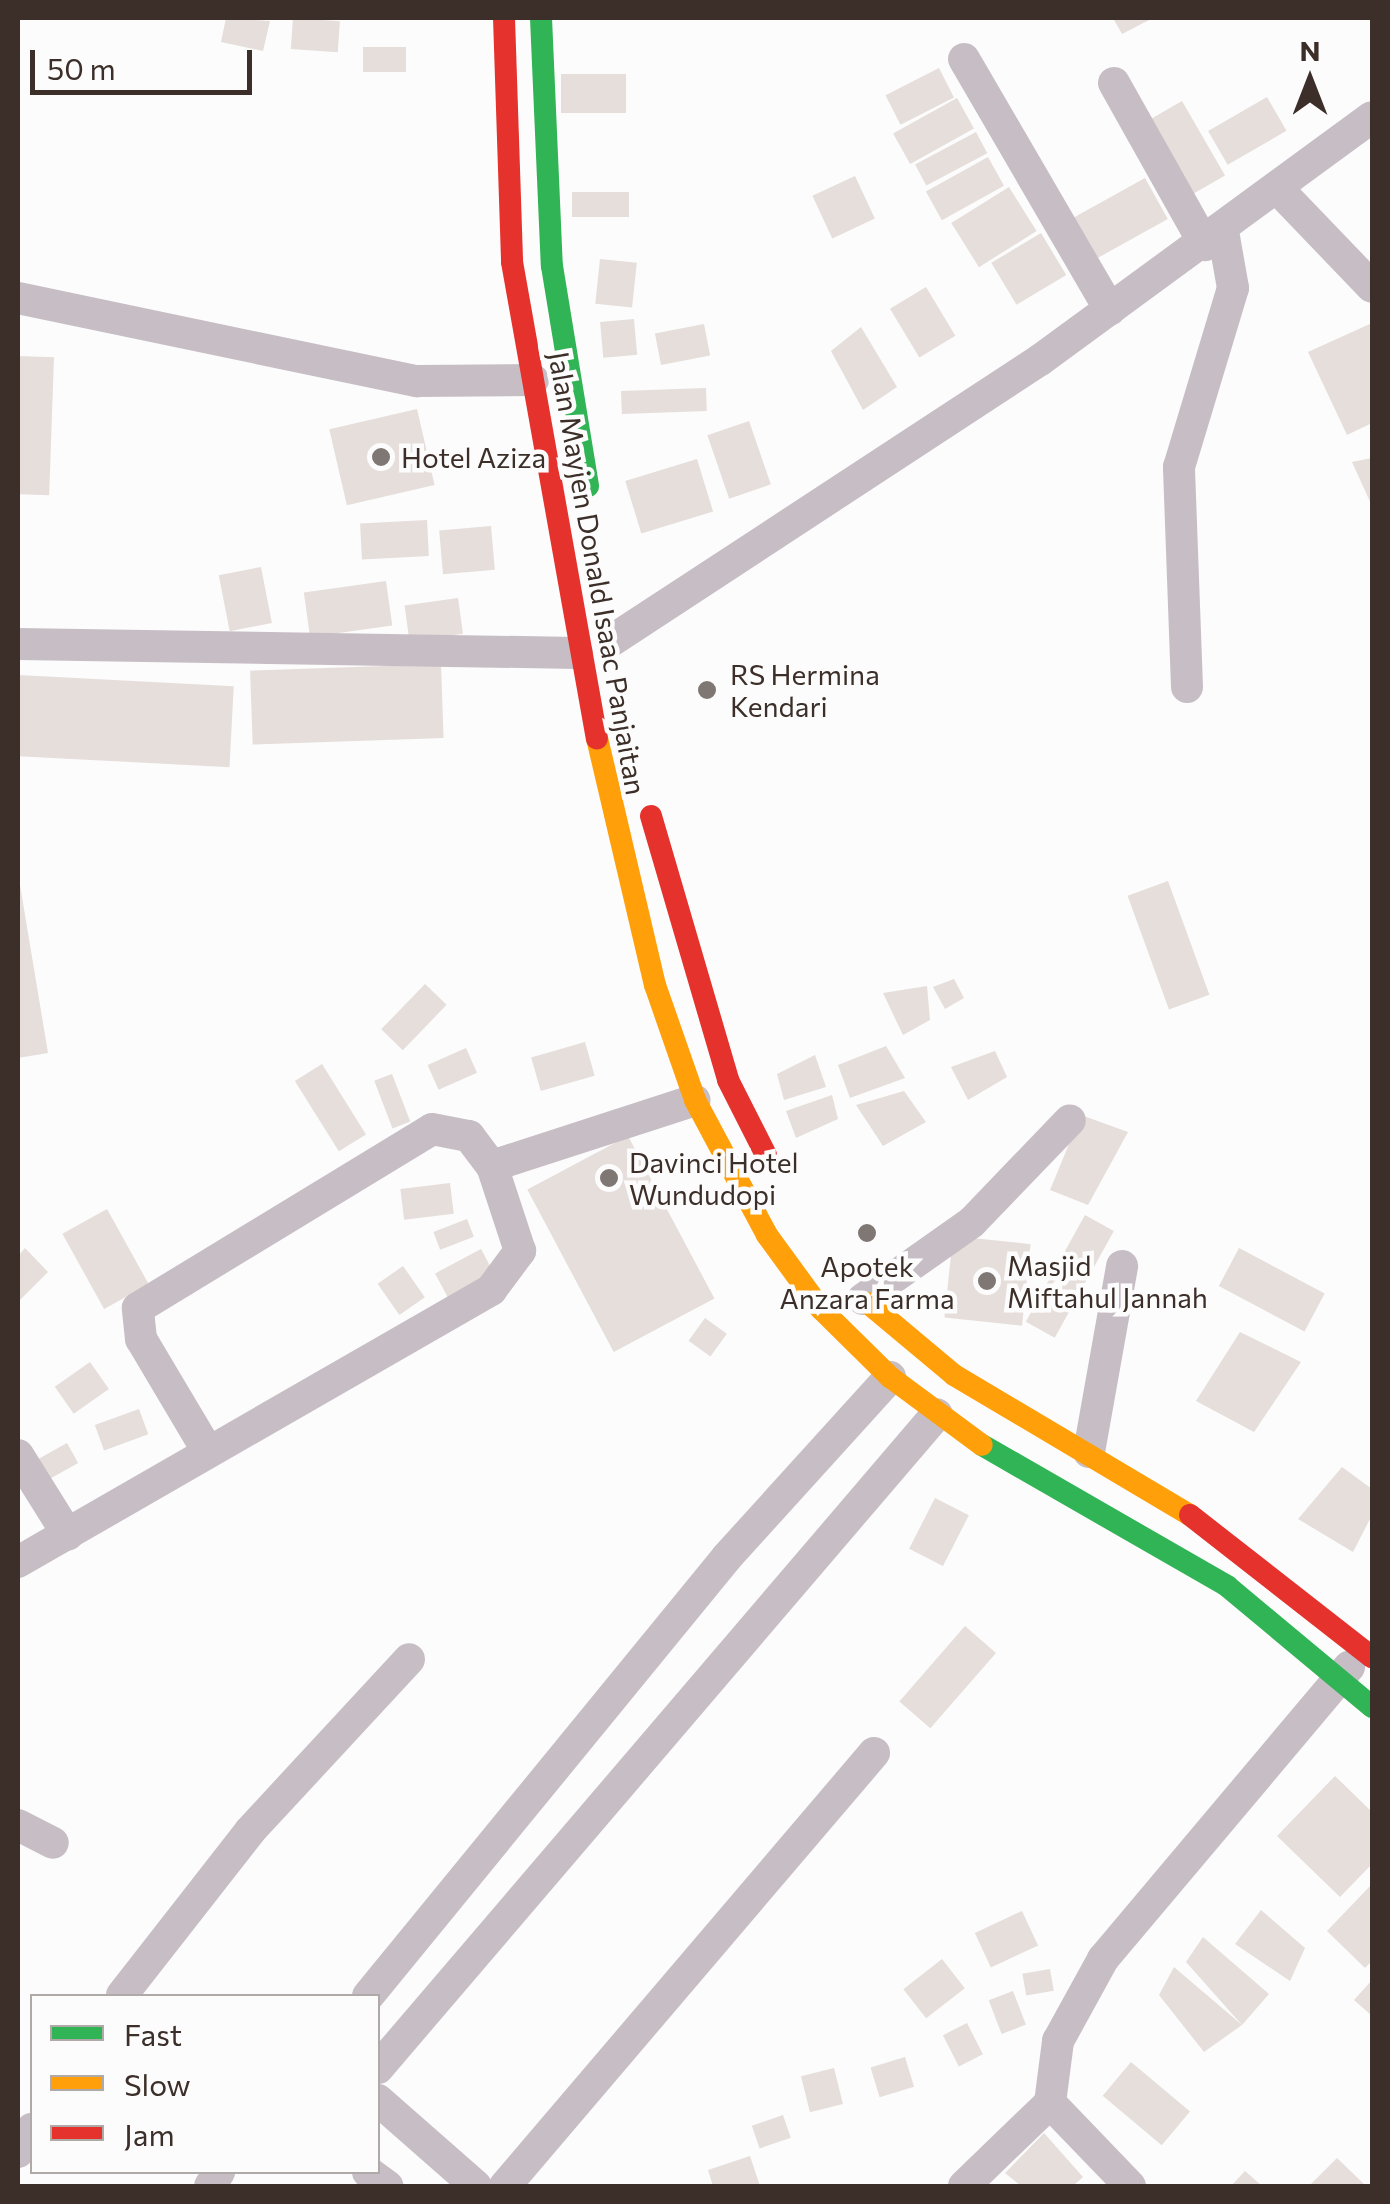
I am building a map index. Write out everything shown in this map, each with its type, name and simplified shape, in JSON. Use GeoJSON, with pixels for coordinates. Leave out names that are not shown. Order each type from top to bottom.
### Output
{"type":"FeatureCollection","features":[{"type":"Feature","properties":{"kind":"highway","name":"Jalan Mayjen Donald Isaac Panjaitan"},"geometry":{"type":"LineString","coordinates":[[504,18],[512,262],[577,654],[655,985],[695,1100],[768,1235],[821,1309],[890,1377],[937,1414],[1226,1586],[1372,1707]]}},
{"type":"Feature","properties":{"kind":"highway","name":"Jalan Mayjen Donald Isaac Panjaitan"},"geometry":{"type":"LineString","coordinates":[[541,18],[552,266],[592,510]]}},
{"type":"Feature","properties":{"kind":"highway","name":"Jalan Mayjen Donald Isaac Panjaitan"},"geometry":{"type":"LineString","coordinates":[[605,603],[618,673]]}},
{"type":"Feature","properties":{"kind":"highway"},"geometry":{"type":"LineString","coordinates":[[577,654],[611,640]]}},
{"type":"Feature","properties":{"kind":"highway","name":"Jalan Mayjen Donald Isaac Panjaitan"},"geometry":{"type":"LineString","coordinates":[[646,795],[728,1080],[782,1185]]}},
{"type":"Feature","properties":{"kind":"highway"},"geometry":{"type":"LineString","coordinates":[[855,1292],[954,1375],[1170,1500],[1368,1653]]}},
{"type":"Feature","properties":{"kind":"street"},"geometry":{"type":"LineString","coordinates":[[964,60],[1110,310]]}},
{"type":"Feature","properties":{"kind":"street"},"geometry":{"type":"LineString","coordinates":[[1114,83],[1214,238],[1233,288],[1180,467],[1187,688]]}},
{"type":"Feature","properties":{"kind":"street"},"geometry":{"type":"LineString","coordinates":[[611,640],[1110,310],[1214,238],[1372,117]]}},
{"type":"Feature","properties":{"kind":"street"},"geometry":{"type":"LineString","coordinates":[[1278,190],[1372,287]]}},
{"type":"Feature","properties":{"kind":"street"},"geometry":{"type":"LineString","coordinates":[[18,298],[400,378],[533,380]]}},
{"type":"Feature","properties":{"kind":"street"},"geometry":{"type":"LineString","coordinates":[[18,644],[577,654]]}},
{"type":"Feature","properties":{"kind":"street"},"geometry":{"type":"LineString","coordinates":[[492,1166],[695,1100]]}},
{"type":"Feature","properties":{"kind":"street"},"geometry":{"type":"LineString","coordinates":[[855,1292],[972,1222],[1070,1120]]}},
{"type":"Feature","properties":{"kind":"street"},"geometry":{"type":"LineString","coordinates":[[18,1562],[512,1272],[520,1232],[492,1166],[470,1136],[432,1129],[138,1308],[141,1339],[207,1450]]}},
{"type":"Feature","properties":{"kind":"street"},"geometry":{"type":"LineString","coordinates":[[1089,1452],[1122,1266]]}},
{"type":"Feature","properties":{"kind":"street"},"geometry":{"type":"LineString","coordinates":[[370,1994],[727,1558],[890,1377]]}},
{"type":"Feature","properties":{"kind":"street"},"geometry":{"type":"LineString","coordinates":[[380,2066],[937,1414]]}},
{"type":"Feature","properties":{"kind":"street"},"geometry":{"type":"LineString","coordinates":[[18,1455],[68,1535]]}},
{"type":"Feature","properties":{"kind":"street"},"geometry":{"type":"LineString","coordinates":[[964,2186],[1050,2103],[1058,2041],[1102,1959],[1340,1679],[1368,1653]]}},
{"type":"Feature","properties":{"kind":"street"},"geometry":{"type":"LineString","coordinates":[[125,1994],[250,1831],[410,1659]]}},
{"type":"Feature","properties":{"kind":"street"},"geometry":{"type":"LineString","coordinates":[[506,2186],[874,1753]]}},
{"type":"Feature","properties":{"kind":"street"},"geometry":{"type":"LineString","coordinates":[[18,1825],[54,1843]]}},
{"type":"Feature","properties":{"kind":"street"},"geometry":{"type":"LineString","coordinates":[[380,2102],[476,2186]]}},
{"type":"Feature","properties":{"kind":"street"},"geometry":{"type":"LineString","coordinates":[[1050,2103],[1130,2186]]}},
{"type":"Feature","properties":{"kind":"building"},"geometry":{"type":"Polygon","coordinates":[[[226,18],[270,21],[263,51],[221,42],[226,18]]]}},
{"type":"Feature","properties":{"kind":"building"},"geometry":{"type":"Polygon","coordinates":[[[293,18],[340,21],[338,52],[291,49],[293,18]]]}},
{"type":"Feature","properties":{"kind":"building"},"geometry":{"type":"Polygon","coordinates":[[[1113,18],[1153,18],[1122,34],[1113,18]]]}},
{"type":"Feature","properties":{"kind":"building"},"geometry":{"type":"Polygon","coordinates":[[[363,47],[406,47],[406,72],[363,72],[363,47]]]}},
{"type":"Feature","properties":{"kind":"building"},"geometry":{"type":"Polygon","coordinates":[[[939,68],[954,97],[901,125],[886,95],[939,68]]]}},
{"type":"Feature","properties":{"kind":"building"},"geometry":{"type":"Polygon","coordinates":[[[561,74],[626,74],[626,113],[561,113],[561,74]]]}},
{"type":"Feature","properties":{"kind":"building"},"geometry":{"type":"Polygon","coordinates":[[[1267,97],[1286,131],[1228,165],[1208,131],[1267,97]]]}},
{"type":"Feature","properties":{"kind":"building"},"geometry":{"type":"Polygon","coordinates":[[[957,98],[974,129],[910,164],[893,133],[957,98]]]}},
{"type":"Feature","properties":{"kind":"building"},"geometry":{"type":"Polygon","coordinates":[[[1182,101],[1225,175],[1191,195],[1148,120],[1182,101]]]}},
{"type":"Feature","properties":{"kind":"building"},"geometry":{"type":"Polygon","coordinates":[[[976,132],[987,153],[926,186],[915,164],[976,132]]]}},
{"type":"Feature","properties":{"kind":"building"},"geometry":{"type":"Polygon","coordinates":[[[988,157],[1004,186],[942,220],[926,191],[988,157]]]}},
{"type":"Feature","properties":{"kind":"building"},"geometry":{"type":"Polygon","coordinates":[[[855,176],[875,219],[832,238],[812,196],[855,176]]]}},
{"type":"Feature","properties":{"kind":"building"},"geometry":{"type":"Polygon","coordinates":[[[1145,178],[1168,219],[1094,260],[1072,219],[1145,178]]]}},
{"type":"Feature","properties":{"kind":"building"},"geometry":{"type":"Polygon","coordinates":[[[1009,187],[1037,231],[979,267],[951,223],[1009,187]]]}},
{"type":"Feature","properties":{"kind":"building"},"geometry":{"type":"Polygon","coordinates":[[[572,192],[629,192],[629,217],[572,217],[572,192]]]}},
{"type":"Feature","properties":{"kind":"building"},"geometry":{"type":"Polygon","coordinates":[[[1041,233],[1066,275],[1017,305],[991,263],[1041,233]]]}},
{"type":"Feature","properties":{"kind":"building"},"geometry":{"type":"Polygon","coordinates":[[[600,259],[637,263],[632,308],[595,304],[600,259]]]}},
{"type":"Feature","properties":{"kind":"building"},"geometry":{"type":"Polygon","coordinates":[[[926,287],[955,336],[919,357],[890,309],[926,287]]]}},
{"type":"Feature","properties":{"kind":"building"},"geometry":{"type":"Polygon","coordinates":[[[634,319],[637,355],[603,358],[600,322],[634,319]]]}},
{"type":"Feature","properties":{"kind":"building"},"geometry":{"type":"Polygon","coordinates":[[[1372,323],[1372,423],[1347,435],[1308,352],[1372,323]]]}},
{"type":"Feature","properties":{"kind":"building"},"geometry":{"type":"Polygon","coordinates":[[[704,324],[710,355],[661,365],[655,334],[704,324]]]}},
{"type":"Feature","properties":{"kind":"building"},"geometry":{"type":"Polygon","coordinates":[[[861,327],[897,387],[863,410],[831,351],[861,327]]]}},
{"type":"Feature","properties":{"kind":"building"},"geometry":{"type":"Polygon","coordinates":[[[18,356],[54,357],[49,495],[18,494],[18,356]]]}},
{"type":"Feature","properties":{"kind":"building"},"geometry":{"type":"Polygon","coordinates":[[[706,388],[707,411],[622,414],[621,391],[706,388]]]}},
{"type":"Feature","properties":{"kind":"building","name":"Hotel Aziza"},"geometry":{"type":"Polygon","coordinates":[[[417,409],[435,485],[347,505],[329,429],[417,409]]]}},
{"type":"Feature","properties":{"kind":"building"},"geometry":{"type":"Polygon","coordinates":[[[749,421],[771,484],[729,499],[707,435],[749,421]]]}},
{"type":"Feature","properties":{"kind":"building"},"geometry":{"type":"Polygon","coordinates":[[[1372,458],[1372,506],[1352,462],[1372,458]]]}},
{"type":"Feature","properties":{"kind":"building"},"geometry":{"type":"Polygon","coordinates":[[[697,459],[713,512],[641,534],[625,481],[697,459]]]}},
{"type":"Feature","properties":{"kind":"building"},"geometry":{"type":"Polygon","coordinates":[[[427,520],[429,556],[362,559],[360,524],[427,520]]]}},
{"type":"Feature","properties":{"kind":"building"},"geometry":{"type":"Polygon","coordinates":[[[491,526],[495,570],[443,574],[439,531],[491,526]]]}},
{"type":"Feature","properties":{"kind":"building"},"geometry":{"type":"Polygon","coordinates":[[[261,567],[272,623],[230,631],[219,575],[261,567]]]}},
{"type":"Feature","properties":{"kind":"building"},"geometry":{"type":"Polygon","coordinates":[[[386,581],[392,626],[310,637],[304,593],[386,581]]]}},
{"type":"Feature","properties":{"kind":"building"},"geometry":{"type":"Polygon","coordinates":[[[458,598],[463,634],[410,641],[405,606],[458,598]]]}},
{"type":"Feature","properties":{"kind":"building"},"geometry":{"type":"Polygon","coordinates":[[[441,664],[444,738],[253,745],[250,671],[441,664]]]}},
{"type":"Feature","properties":{"kind":"building"},"geometry":{"type":"Polygon","coordinates":[[[18,675],[234,686],[229,767],[18,756],[18,675]]]}},
{"type":"Feature","properties":{"kind":"building"},"geometry":{"type":"Polygon","coordinates":[[[18,873],[48,1053],[18,1058],[18,873]]]}},
{"type":"Feature","properties":{"kind":"building"},"geometry":{"type":"Polygon","coordinates":[[[1168,881],[1209,995],[1169,1009],[1128,896],[1168,881]]]}},
{"type":"Feature","properties":{"kind":"building"},"geometry":{"type":"Polygon","coordinates":[[[954,979],[964,998],[945,1009],[933,987],[954,979]]]}},
{"type":"Feature","properties":{"kind":"building"},"geometry":{"type":"Polygon","coordinates":[[[425,984],[447,1005],[403,1050],[381,1029],[425,984]]]}},
{"type":"Feature","properties":{"kind":"building"},"geometry":{"type":"Polygon","coordinates":[[[927,986],[930,1020],[903,1035],[883,993],[927,986]]]}},
{"type":"Feature","properties":{"kind":"building"},"geometry":{"type":"Polygon","coordinates":[[[585,1042],[595,1076],[541,1091],[531,1057],[585,1042]]]}},
{"type":"Feature","properties":{"kind":"building"},"geometry":{"type":"Polygon","coordinates":[[[886,1046],[905,1078],[850,1098],[838,1065],[886,1046]]]}},
{"type":"Feature","properties":{"kind":"building"},"geometry":{"type":"Polygon","coordinates":[[[466,1048],[477,1073],[439,1090],[428,1065],[466,1048]]]}},
{"type":"Feature","properties":{"kind":"building"},"geometry":{"type":"Polygon","coordinates":[[[995,1051],[1007,1077],[968,1100],[951,1067],[995,1051]]]}},
{"type":"Feature","properties":{"kind":"building"},"geometry":{"type":"Polygon","coordinates":[[[815,1055],[826,1087],[784,1100],[777,1074],[815,1055]]]}},
{"type":"Feature","properties":{"kind":"building"},"geometry":{"type":"Polygon","coordinates":[[[322,1064],[366,1134],[339,1151],[295,1081],[322,1064]]]}},
{"type":"Feature","properties":{"kind":"building"},"geometry":{"type":"Polygon","coordinates":[[[392,1074],[410,1122],[393,1128],[374,1081],[392,1074]]]}},
{"type":"Feature","properties":{"kind":"building"},"geometry":{"type":"Polygon","coordinates":[[[904,1091],[926,1122],[883,1146],[856,1105],[904,1091]]]}},
{"type":"Feature","properties":{"kind":"building"},"geometry":{"type":"Polygon","coordinates":[[[832,1095],[838,1119],[796,1138],[786,1111],[832,1095]]]}},
{"type":"Feature","properties":{"kind":"building"},"geometry":{"type":"Polygon","coordinates":[[[1081,1115],[1128,1132],[1088,1205],[1050,1190],[1081,1115]]]}},
{"type":"Feature","properties":{"kind":"building"},"geometry":{"type":"Polygon","coordinates":[[[628,1136],[714,1298],[614,1352],[527,1190],[628,1136]]]}},
{"type":"Feature","properties":{"kind":"building"},"geometry":{"type":"Polygon","coordinates":[[[450,1183],[454,1214],[404,1220],[400,1189],[450,1183]]]}},
{"type":"Feature","properties":{"kind":"building"},"geometry":{"type":"Polygon","coordinates":[[[107,1209],[149,1284],[104,1309],[62,1234],[107,1209]]]}},
{"type":"Feature","properties":{"kind":"building"},"geometry":{"type":"Polygon","coordinates":[[[1085,1215],[1114,1231],[1055,1338],[1026,1322],[1085,1215]]]}},
{"type":"Feature","properties":{"kind":"building"},"geometry":{"type":"Polygon","coordinates":[[[467,1219],[474,1237],[440,1250],[433,1232],[467,1219]]]}},
{"type":"Feature","properties":{"kind":"building","name":"Masjid Miftahul Jannah"},"geometry":{"type":"Polygon","coordinates":[[[953,1236],[1031,1244],[1022,1326],[944,1318],[953,1236]]]}},
{"type":"Feature","properties":{"kind":"building"},"geometry":{"type":"Polygon","coordinates":[[[25,1248],[48,1272],[18,1302],[18,1256],[25,1248]]]}},
{"type":"Feature","properties":{"kind":"building"},"geometry":{"type":"Polygon","coordinates":[[[1239,1248],[1325,1294],[1304,1332],[1219,1286],[1239,1248]]]}},
{"type":"Feature","properties":{"kind":"building"},"geometry":{"type":"Polygon","coordinates":[[[481,1249],[494,1273],[448,1297],[435,1273],[481,1249]]]}},
{"type":"Feature","properties":{"kind":"building"},"geometry":{"type":"Polygon","coordinates":[[[403,1266],[425,1297],[399,1315],[378,1284],[403,1266]]]}},
{"type":"Feature","properties":{"kind":"building"},"geometry":{"type":"Polygon","coordinates":[[[705,1318],[727,1334],[710,1357],[689,1341],[705,1318]]]}},
{"type":"Feature","properties":{"kind":"building"},"geometry":{"type":"Polygon","coordinates":[[[1240,1332],[1301,1362],[1254,1432],[1196,1401],[1240,1332]]]}},
{"type":"Feature","properties":{"kind":"building"},"geometry":{"type":"Polygon","coordinates":[[[90,1362],[109,1389],[74,1414],[55,1387],[90,1362]]]}},
{"type":"Feature","properties":{"kind":"building"},"geometry":{"type":"Polygon","coordinates":[[[139,1409],[148,1434],[104,1450],[95,1425],[139,1409]]]}},
{"type":"Feature","properties":{"kind":"building"},"geometry":{"type":"Polygon","coordinates":[[[67,1443],[78,1463],[42,1483],[31,1463],[67,1443]]]}},
{"type":"Feature","properties":{"kind":"building"},"geometry":{"type":"Polygon","coordinates":[[[1342,1467],[1372,1489],[1372,1515],[1353,1552],[1298,1519],[1342,1467]]]}},
{"type":"Feature","properties":{"kind":"building"},"geometry":{"type":"Polygon","coordinates":[[[935,1498],[969,1515],[943,1566],[909,1549],[935,1498]]]}},
{"type":"Feature","properties":{"kind":"building"},"geometry":{"type":"Polygon","coordinates":[[[965,1626],[996,1653],[930,1728],[899,1701],[965,1626]]]}},
{"type":"Feature","properties":{"kind":"building"},"geometry":{"type":"Polygon","coordinates":[[[1335,1776],[1372,1812],[1372,1864],[1340,1897],[1277,1836],[1335,1776]]]}},
{"type":"Feature","properties":{"kind":"building"},"geometry":{"type":"Polygon","coordinates":[[[1372,1884],[1372,1961],[1365,1968],[1327,1931],[1372,1884]]]}},
{"type":"Feature","properties":{"kind":"building"},"geometry":{"type":"Polygon","coordinates":[[[1261,1910],[1305,1948],[1290,1981],[1235,1944],[1261,1910]]]}},
{"type":"Feature","properties":{"kind":"building"},"geometry":{"type":"Polygon","coordinates":[[[1022,1911],[1038,1945],[991,1967],[975,1933],[1022,1911]]]}},
{"type":"Feature","properties":{"kind":"building"},"geometry":{"type":"Polygon","coordinates":[[[1203,1937],[1269,1994],[1242,2025],[1186,1962],[1203,1937]]]}},
{"type":"Feature","properties":{"kind":"building"},"geometry":{"type":"Polygon","coordinates":[[[942,1959],[965,1988],[926,2018],[903,1989],[942,1959]]]}},
{"type":"Feature","properties":{"kind":"building"},"geometry":{"type":"Polygon","coordinates":[[[1174,1967],[1242,2025],[1204,2052],[1159,1995],[1174,1967]]]}},
{"type":"Feature","properties":{"kind":"building"},"geometry":{"type":"Polygon","coordinates":[[[1050,1969],[1054,1991],[1026,1996],[1022,1974],[1050,1969]]]}},
{"type":"Feature","properties":{"kind":"building"},"geometry":{"type":"Polygon","coordinates":[[[1372,1980],[1372,2016],[1354,2000],[1372,1980]]]}},
{"type":"Feature","properties":{"kind":"building"},"geometry":{"type":"Polygon","coordinates":[[[1013,1991],[1026,2025],[1002,2034],[989,2000],[1013,1991]]]}},
{"type":"Feature","properties":{"kind":"building"},"geometry":{"type":"Polygon","coordinates":[[[967,2023],[983,2054],[959,2066],[943,2035],[967,2023]]]}},
{"type":"Feature","properties":{"kind":"building"},"geometry":{"type":"Polygon","coordinates":[[[905,2057],[914,2087],[880,2097],[871,2068],[905,2057]]]}},
{"type":"Feature","properties":{"kind":"building"},"geometry":{"type":"Polygon","coordinates":[[[1131,2062],[1190,2111],[1162,2145],[1103,2096],[1131,2062]]]}},
{"type":"Feature","properties":{"kind":"building"},"geometry":{"type":"Polygon","coordinates":[[[834,2068],[843,2104],[810,2112],[801,2076],[834,2068]]]}},
{"type":"Feature","properties":{"kind":"building"},"geometry":{"type":"Polygon","coordinates":[[[783,2115],[791,2138],[760,2148],[752,2126],[783,2115]]]}},
{"type":"Feature","properties":{"kind":"building"},"geometry":{"type":"Polygon","coordinates":[[[1044,2133],[1083,2177],[1073,2186],[1021,2186],[1005,2173],[1044,2133]]]}},
{"type":"Feature","properties":{"kind":"building"},"geometry":{"type":"Polygon","coordinates":[[[750,2156],[760,2186],[713,2186],[708,2170],[750,2156]]]}},
{"type":"Feature","properties":{"kind":"building"},"geometry":{"type":"Polygon","coordinates":[[[1337,2158],[1366,2186],[1309,2186],[1337,2158]]]}},
{"type":"Feature","properties":{"kind":"building"},"geometry":{"type":"Polygon","coordinates":[[[1245,2171],[1262,2186],[1231,2186],[1245,2171]]]}},
{"type":"Feature","properties":{"kind":"traffic: fast"},"geometry":{"type":"LineString","coordinates":[[541,18],[552,266],[588,486]]}},
{"type":"Feature","properties":{"kind":"traffic: fast"},"geometry":{"type":"LineString","coordinates":[[982,1445],[1227,1586],[1372,1707]]}},
{"type":"Feature","properties":{"kind":"traffic: slow"},"geometry":{"type":"LineString","coordinates":[[597,738],[655,985],[695,1100],[767,1235],[821,1309],[890,1377],[982,1445]]}},
{"type":"Feature","properties":{"kind":"traffic: slow"},"geometry":{"type":"LineString","coordinates":[[868,1303],[954,1375],[1190,1515]]}},
{"type":"Feature","properties":{"kind":"traffic: jam"},"geometry":{"type":"LineString","coordinates":[[504,18],[512,262],[597,738]]}},
{"type":"Feature","properties":{"kind":"traffic: jam"},"geometry":{"type":"LineString","coordinates":[[651,816],[728,1080],[766,1155]]}},
{"type":"Feature","properties":{"kind":"traffic: jam"},"geometry":{"type":"LineString","coordinates":[[1190,1515],[1372,1657]]}},
{"type":"Feature","properties":{"kind":"place","name":"Hotel Aziza"},"geometry":{"type":"Point","coordinates":[381,457]}},
{"type":"Feature","properties":{"kind":"place","name":"RS Hermina Kendari"},"geometry":{"type":"Point","coordinates":[707,690]}},
{"type":"Feature","properties":{"kind":"place","name":"Davinci Hotel Wundudopi"},"geometry":{"type":"Point","coordinates":[609,1178]}},
{"type":"Feature","properties":{"kind":"place","name":"Apotek Anzara Farma"},"geometry":{"type":"Point","coordinates":[867,1233]}},
{"type":"Feature","properties":{"kind":"place","name":"Masjid Miftahul Jannah"},"geometry":{"type":"Point","coordinates":[987,1281]}}]}
